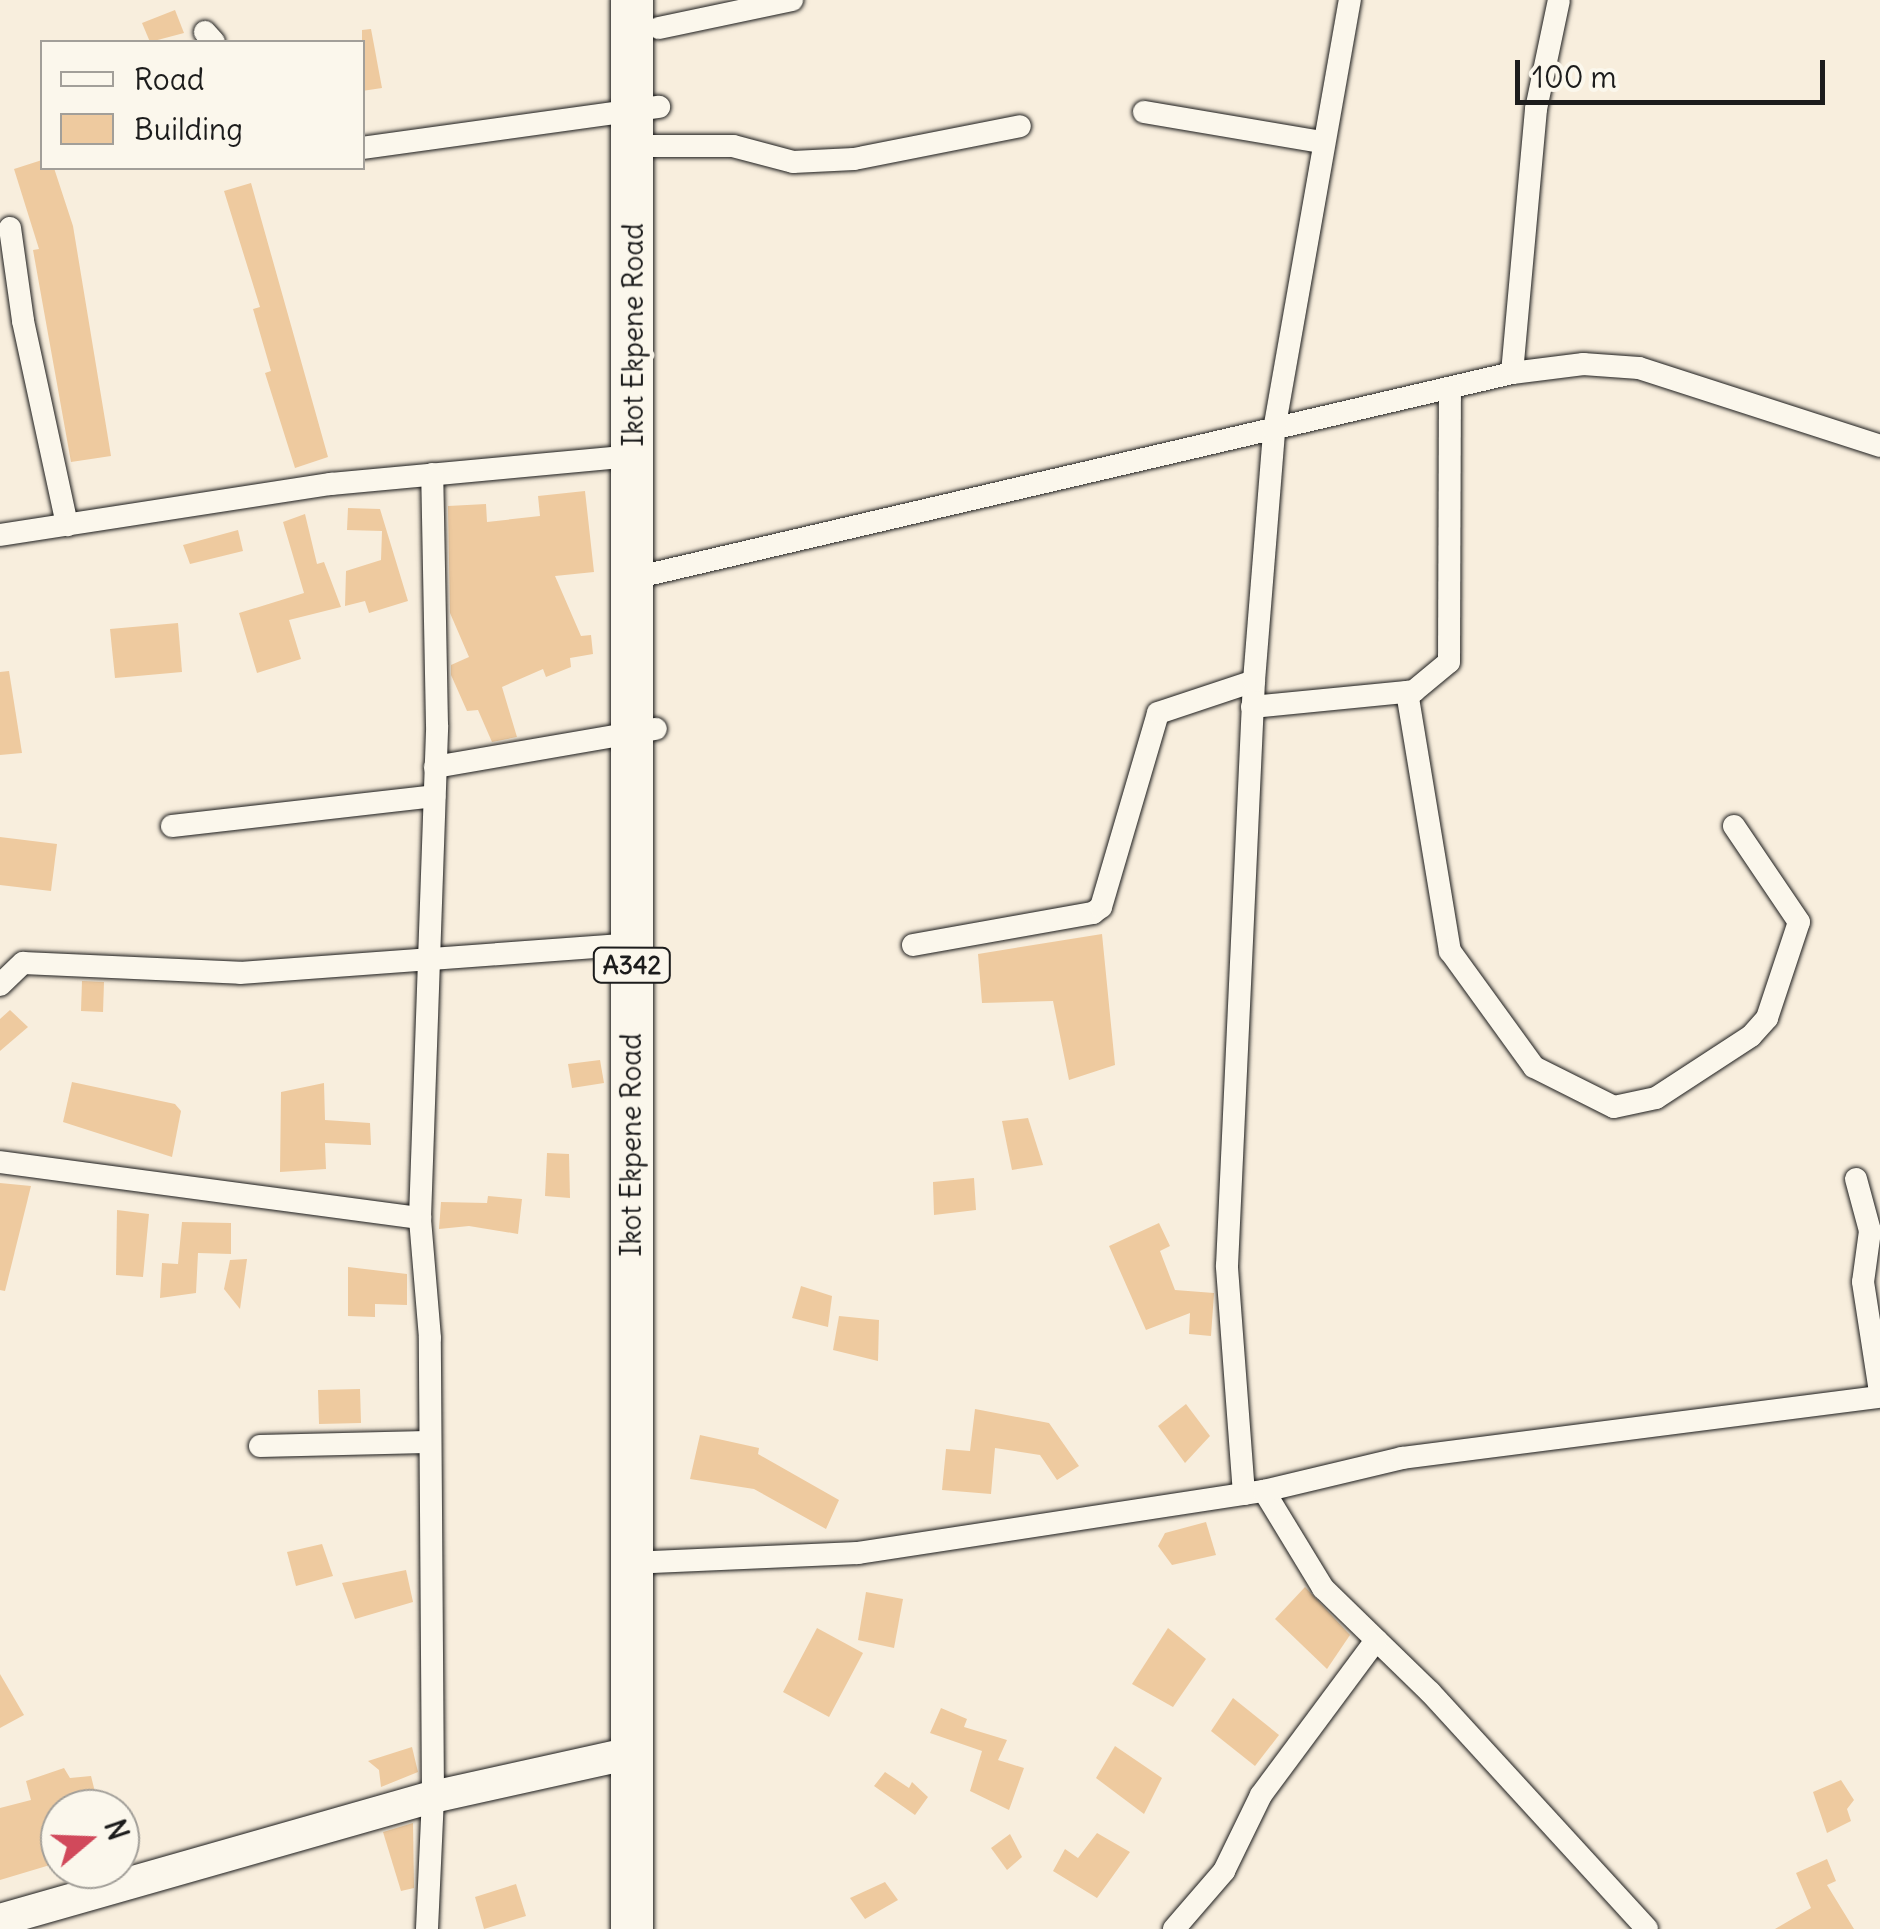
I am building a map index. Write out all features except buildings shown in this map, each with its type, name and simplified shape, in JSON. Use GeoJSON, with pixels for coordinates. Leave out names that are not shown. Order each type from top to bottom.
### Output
{"type":"FeatureCollection","features":[{"type":"Feature","properties":{"kind":"highway","name":"Ikot Ekpene Road"},"geometry":{"type":"LineString","coordinates":[[645,575],[634,456],[650,9]]}},
{"type":"Feature","properties":{"kind":"highway","name":"Ikot Ekpene Road"},"geometry":{"type":"LineString","coordinates":[[632,1929],[632,1753],[642,1564],[646,127]]}},
{"type":"Feature","properties":{"kind":"highway","name":"Ikot Ekpene Road"},"geometry":{"type":"LineString","coordinates":[[644,731],[632,944],[642,1564],[655,1929]]}},
{"type":"Feature","properties":{"kind":"street"},"geometry":{"type":"LineString","coordinates":[[650,9],[792,0]]}},
{"type":"Feature","properties":{"kind":"street"},"geometry":{"type":"LineString","coordinates":[[1350,0],[1321,142],[1274,430],[1252,707],[1227,1266],[1254,1492],[1298,1556],[1647,1929]]}},
{"type":"Feature","properties":{"kind":"street"},"geometry":{"type":"LineString","coordinates":[[1512,373],[1536,108],[1559,0]]}},
{"type":"Feature","properties":{"kind":"street"},"geometry":{"type":"LineString","coordinates":[[1144,112],[1321,142]]}},
{"type":"Feature","properties":{"kind":"street"},"geometry":{"type":"LineString","coordinates":[[365,148],[646,127],[793,162],[854,159],[1020,126]]}},
{"type":"Feature","properties":{"kind":"street"},"geometry":{"type":"LineString","coordinates":[[10,228],[22,321],[68,525]]}},
{"type":"Feature","properties":{"kind":"street"},"geometry":{"type":"LineString","coordinates":[[645,575],[1512,373],[1583,364],[1639,368],[1880,446]]}},
{"type":"Feature","properties":{"kind":"street"},"geometry":{"type":"LineString","coordinates":[[1252,707],[1407,692],[1449,662],[1450,388]]}},
{"type":"Feature","properties":{"kind":"street"},"geometry":{"type":"LineString","coordinates":[[0,535],[432,474],[634,456]]}},
{"type":"Feature","properties":{"kind":"street"},"geometry":{"type":"LineString","coordinates":[[427,1929],[433,1797],[426,1442],[430,1338],[420,1218],[436,766],[432,474]]}},
{"type":"Feature","properties":{"kind":"street"},"geometry":{"type":"LineString","coordinates":[[913,945],[1093,913],[1101,907],[1158,713],[1254,682]]}},
{"type":"Feature","properties":{"kind":"street"},"geometry":{"type":"LineString","coordinates":[[1407,692],[1450,952],[1534,1067],[1614,1106],[1656,1098],[1751,1036],[1767,1018],[1799,922],[1734,826]]}},
{"type":"Feature","properties":{"kind":"street"},"geometry":{"type":"LineString","coordinates":[[436,766],[644,731]]}},
{"type":"Feature","properties":{"kind":"street"},"geometry":{"type":"LineString","coordinates":[[172,826],[434,796]]}},
{"type":"Feature","properties":{"kind":"street"},"geometry":{"type":"LineString","coordinates":[[0,985],[23,963],[240,973],[426,964],[632,944]]}},
{"type":"Feature","properties":{"kind":"street"},"geometry":{"type":"LineString","coordinates":[[0,1162],[420,1218]]}},
{"type":"Feature","properties":{"kind":"street"},"geometry":{"type":"LineString","coordinates":[[642,1564],[858,1552],[1254,1492],[1402,1458],[1880,1394],[1862,1282],[1870,1231],[1856,1180]]}},
{"type":"Feature","properties":{"kind":"street"},"geometry":{"type":"LineString","coordinates":[[260,1446],[426,1442]]}},
{"type":"Feature","properties":{"kind":"street"},"geometry":{"type":"LineString","coordinates":[[1174,1929],[1224,1871],[1261,1796],[1376,1640]]}},
{"type":"Feature","properties":{"kind":"street"},"geometry":{"type":"LineString","coordinates":[[0,1920],[433,1797],[632,1753]]}}]}
